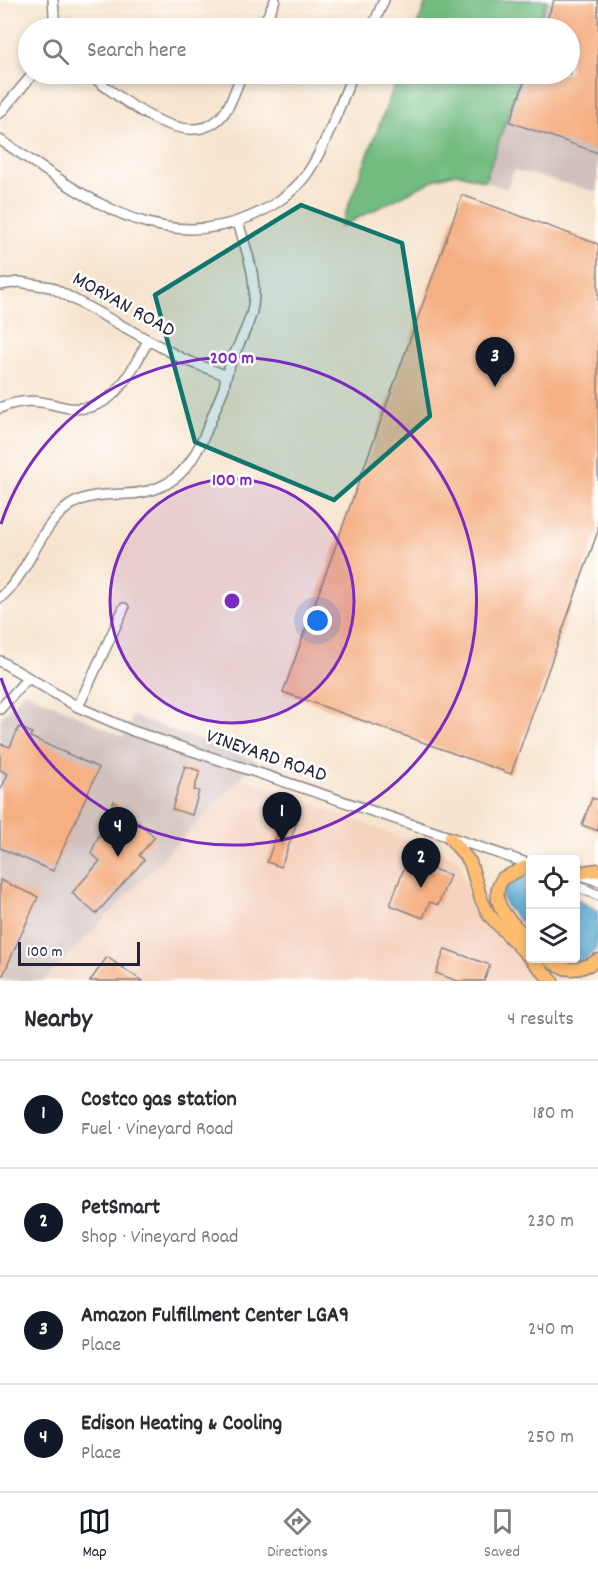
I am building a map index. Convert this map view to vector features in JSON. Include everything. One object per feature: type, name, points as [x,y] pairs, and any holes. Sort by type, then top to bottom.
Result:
[{"type":"main road","points":[[450,838],[470,862],[481,899],[489,915],[552,981]]},
{"type":"main road","points":[[526,867],[503,878],[496,897],[501,909],[526,936]]},
{"type":"main road","points":[[580,872],[598,870]]},
{"type":"main road","points":[[554,963],[571,970],[583,968],[598,960]]},
{"type":"street","points":[[53,0],[54,18]]},
{"type":"street","points":[[267,18],[275,0]]},
{"type":"street","points":[[376,18],[384,0]]},
{"type":"street","points":[[0,113],[25,84]]},
{"type":"street","points":[[104,84],[156,119],[178,129],[206,127],[216,122],[225,112],[238,84]]},
{"type":"street","points":[[0,140],[111,211],[135,221],[178,230],[238,222],[259,214],[282,198],[311,168],[349,84]]},
{"type":"street","points":[[0,598],[19,580],[53,521],[71,504],[99,495],[147,493],[163,488],[177,478],[196,449],[224,388],[225,375],[251,317],[255,296],[254,278],[238,222]]},
{"type":"street","name":"MORYAN ROAD","points":[[0,285],[19,282],[51,287],[183,359],[225,375]]},
{"type":"street","points":[[0,408],[29,400],[72,409],[105,401],[123,384],[148,341]]},
{"type":"street","points":[[78,707],[124,608]]},
{"type":"street","name":"VINEYARD ROAD","points":[[0,661],[78,707],[133,731],[526,863]]},
{"type":"street","points":[[0,709],[27,679]]},
{"type":"street","points":[[580,874],[598,881]]},
{"type":"street","points":[[580,888],[598,895]]},
{"type":"highlighted area","points":[[301,205],[402,243],[430,416],[334,500],[195,442],[155,295]]},
{"type":"shaded area","points":[[547,0],[598,0],[598,192],[514,170],[507,189],[485,181],[519,84],[580,84],[580,18],[541,18]]},
{"type":"shaded area","points":[[25,691],[123,737],[133,716],[257,761],[44,981],[0,981],[0,719]]},
{"type":"shaded area","points":[[241,777],[458,859],[474,909],[526,949],[526,963],[544,963],[568,981],[44,981]]},
{"type":"green space","points":[[427,0],[547,0],[541,18],[420,18]]},
{"type":"green space","points":[[395,84],[519,84],[485,181],[456,173],[438,178],[340,227]]},
{"type":"water","points":[[518,877],[526,878],[526,928],[507,907],[502,895],[507,884]]},
{"type":"water","points":[[580,901],[598,911],[596,949],[580,961]]},
{"type":"building","points":[[554,0],[598,0],[598,153],[510,122],[523,84],[580,84],[580,18],[548,18]]},
{"type":"building","points":[[462,195],[598,244],[598,531],[511,774],[283,692]]},
{"type":"building","points":[[19,727],[32,733],[30,737],[99,768],[53,871],[0,848],[0,791],[8,774],[0,770],[0,746],[1,744],[10,747]]},
{"type":"building","points":[[185,766],[200,771],[194,790],[199,791],[192,815],[172,809]]},
{"type":"building","points":[[592,798],[598,800],[598,831],[582,825]]},
{"type":"building","points":[[114,801],[155,837],[139,855],[144,860],[96,914],[72,893],[100,861],[91,853]]},
{"type":"building","points":[[283,817],[297,822],[281,867],[267,862]]},
{"type":"building","points":[[407,860],[450,875],[438,905],[430,902],[423,918],[390,905]]},
{"type":"building","points":[[0,880],[38,897],[3,975],[0,974]]},
{"type":"building","points":[[445,949],[490,965],[484,981],[457,981],[436,973]]},
{"type":"building","points":[[107,957],[142,981],[90,981]]},
{"type":"place","name":"Amazon Fulfillment Center LGA9","points":[[495,387]]},
{"type":"place","name":"Costco gas station","points":[[282,842]]},
{"type":"place","name":"Edison Heating & Cooling","points":[[118,857]]},
{"type":"place","name":"PetSmart","points":[[421,888]]}]
